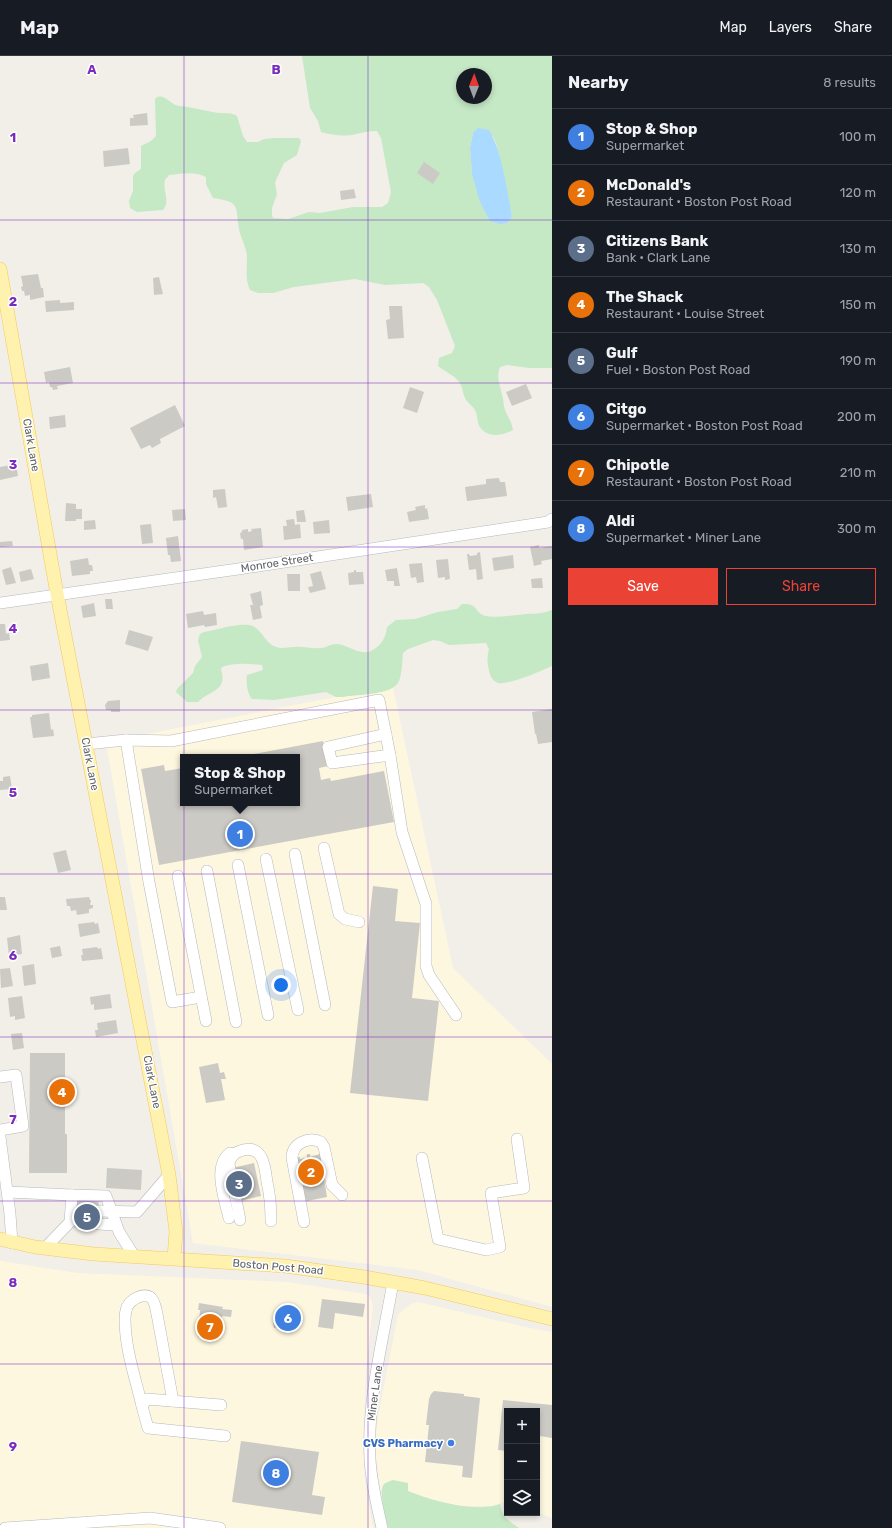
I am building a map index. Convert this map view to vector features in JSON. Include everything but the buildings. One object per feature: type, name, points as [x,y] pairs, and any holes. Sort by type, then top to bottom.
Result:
[{"type":"main road","name":"Clark Lane","points":[[0,269],[57,594],[169,1175],[176,1232],[174,1258]]},
{"type":"main road","name":"Boston Post Road","points":[[6,1241],[44,1248],[94,1254],[285,1266],[393,1282],[552,1319]]},
{"type":"street","name":"Monroe Street","points":[[0,603],[261,566],[548,522],[552,519]]},
{"type":"street","points":[[86,744],[126,740],[171,741],[379,700],[390,755],[402,832],[426,904],[426,966],[429,975],[456,1015]]},
{"type":"street","points":[[386,734],[328,747],[332,763],[390,755]]},
{"type":"street","points":[[126,740],[149,882],[172,1002],[201,997]]},
{"type":"street","points":[[324,848],[339,914],[345,919],[359,922]]},
{"type":"street","points":[[295,854],[325,1005]]},
{"type":"street","points":[[266,859],[298,1010]]},
{"type":"street","points":[[238,865],[268,1015]]},
{"type":"street","points":[[207,871],[236,1022]]},
{"type":"street","points":[[178,876],[206,1021]]},
{"type":"street","points":[[0,1077],[16,1075],[22,1126],[0,1130]]},
{"type":"street","points":[[0,1137],[8,1192],[6,1241]]},
{"type":"street","points":[[422,1158],[438,1239],[486,1250],[500,1247],[491,1193],[524,1188],[517,1139]]},
{"type":"street","points":[[304,1222],[292,1158],[293,1151],[297,1144],[312,1140],[322,1142],[332,1185],[342,1195]]},
{"type":"street","points":[[235,1219],[229,1164],[235,1153],[246,1149],[256,1151],[262,1158],[271,1202],[271,1222]]},
{"type":"street","points":[[98,1211],[137,1212],[169,1175]]},
{"type":"street","points":[[8,1192],[106,1196],[119,1232],[134,1256]]},
{"type":"street","points":[[44,1248],[73,1222],[74,1209],[72,1195]]},
{"type":"street","points":[[98,1224],[116,1225]]},
{"type":"street","name":"Miner Lane","points":[[382,1528],[370,1461],[370,1423],[393,1282]]},
{"type":"street","points":[[173,1401],[157,1314],[150,1297],[142,1296],[133,1300],[127,1307],[125,1318],[128,1351],[144,1402],[148,1428],[225,1436]]},
{"type":"street","points":[[144,1402],[173,1401],[220,1405]]},
{"type":"street","points":[[5,1528],[150,1518],[220,1528]]},
{"type":"shaded area","points":[[393,688],[453,968],[552,1064],[552,1307],[418,1270],[193,1243],[106,742],[336,697],[361,695]]},
{"type":"shaded area","points":[[0,1261],[77,1273],[287,1282],[366,1294],[370,1297],[373,1305],[366,1372],[363,1446],[365,1482],[373,1528],[0,1528]]},
{"type":"shaded area","points":[[418,1302],[552,1332],[552,1518],[540,1513],[540,1408],[504,1408],[504,1502],[494,1506],[460,1506],[423,1497],[408,1491],[408,1483],[382,1487],[381,1493],[375,1451],[377,1422],[398,1315],[411,1304]]},
{"type":"green space","points":[[302,56],[552,56],[552,368],[530,368],[507,365],[500,367],[498,374],[504,408],[513,430],[500,435],[483,431],[479,425],[477,414],[465,398],[459,382],[438,366],[439,358],[452,353],[455,346],[437,300],[429,287],[423,283],[385,285],[355,279],[294,287],[273,293],[258,293],[250,290],[248,286],[247,254],[238,225],[236,208],[229,202],[213,198],[206,184],[206,177],[192,173],[169,175],[164,184],[166,203],[163,210],[137,212],[130,208],[129,201],[133,191],[133,176],[141,169],[141,146],[151,141],[156,136],[155,99],[158,97],[164,97],[179,106],[237,116],[243,136],[247,142],[258,142],[264,139],[274,138],[299,138],[301,141],[297,155],[284,163],[275,183],[277,194],[272,208],[273,218],[288,219],[309,212],[320,213],[353,207],[382,207],[388,203],[391,192],[381,138],[377,131],[352,135],[332,135],[321,132],[318,121],[310,108]],"holes":[[[473,133],[493,136],[496,143],[512,217],[507,223],[472,174],[470,148]]]},
{"type":"green space","points":[[462,604],[471,605],[482,615],[490,617],[548,612],[552,610],[552,666],[517,680],[498,683],[490,674],[488,662],[489,649],[486,643],[449,645],[433,640],[408,649],[403,653],[399,681],[390,689],[374,694],[336,697],[326,692],[274,700],[252,699],[247,688],[247,675],[263,670],[262,665],[242,664],[232,664],[222,667],[222,682],[220,686],[198,702],[187,702],[176,692],[177,689],[193,673],[195,666],[202,657],[198,640],[200,634],[204,632],[233,626],[249,625],[257,629],[268,642],[278,648],[321,648],[336,644],[358,651],[367,652],[375,649],[380,644],[384,638],[387,627],[396,620],[415,619],[438,612],[457,609]]},
{"type":"green space","points":[[393,1480],[408,1483],[408,1491],[429,1499],[454,1505],[478,1507],[500,1504],[504,1516],[519,1528],[388,1528],[382,1492],[382,1487],[387,1482]]},
{"type":"water","points":[[478,128],[489,130],[497,148],[504,172],[512,217],[507,223],[500,224],[490,221],[480,202],[472,174],[470,148],[473,133]]},
{"type":"tunnel","points":[[76,1209],[98,1211]]},
{"type":"tunnel","points":[[75,1222],[98,1224]]},
{"type":"place","name":"Stop & Shop","points":[[240,834]]},
{"type":"place","name":"The Shack","points":[[62,1092]]},
{"type":"place","name":"McDonald's","points":[[311,1172]]},
{"type":"place","name":"Citizens Bank","points":[[239,1184]]},
{"type":"place","name":"Gulf","points":[[87,1217]]},
{"type":"place","name":"Citgo","points":[[288,1318]]},
{"type":"place","name":"Chipotle","points":[[210,1327]]},
{"type":"place","name":"CVS Pharmacy","points":[[451,1443]]},
{"type":"place","name":"Aldi","points":[[276,1473]]}]
